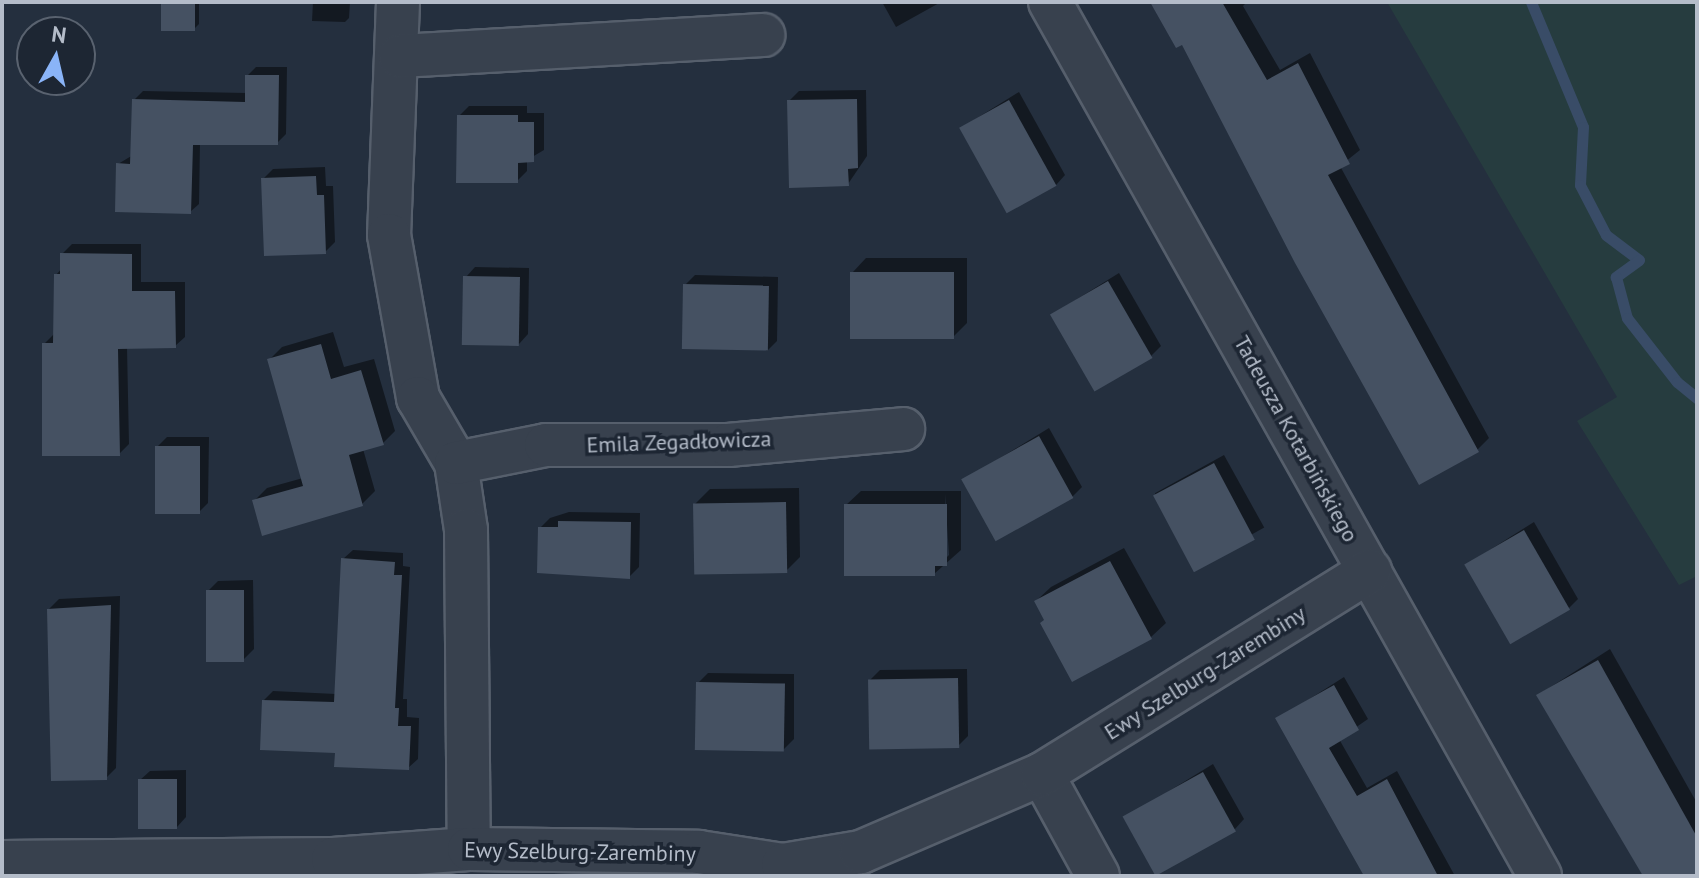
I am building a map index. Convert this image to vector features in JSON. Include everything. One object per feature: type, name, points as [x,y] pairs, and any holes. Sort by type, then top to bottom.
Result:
[{"type":"street","points":[[398,2],[400,56],[389,235],[418,398],[456,463],[466,530],[469,849]]},
{"type":"street","name":"Tadeusza Kotarbińskiego","points":[[1050,2],[1540,876]]},
{"type":"street","points":[[400,56],[763,35]]},
{"type":"street","name":"Emila Zegadłowicza","points":[[456,463],[546,445],[728,445],[903,429]]},
{"type":"street","name":"Ewy Szelburg-Zarembiny","points":[[2,862],[333,868],[469,849],[699,852],[783,865],[861,852],[1042,774],[1370,571]]},
{"type":"street","points":[[1042,774],[1098,876]]},
{"type":"green space","points":[[1387,2],[1697,2],[1697,576],[1679,585],[1577,421],[1617,397]]},
{"type":"building","points":[[161,2],[195,2],[195,31],[161,31]]},
{"type":"building","points":[[1150,2],[1222,2],[1267,80],[1298,63],[1350,164],[1328,175],[1479,452],[1419,485],[1295,263],[1182,45],[1176,48]]},
{"type":"building","points":[[245,75],[279,75],[278,145],[193,145],[191,214],[115,212],[116,163],[130,164],[132,99],[245,102]]},
{"type":"building","points":[[857,99],[858,168],[848,169],[849,186],[789,188],[787,100]]},
{"type":"building","points":[[1009,100],[1057,186],[1007,213],[959,128]]},
{"type":"building","points":[[457,115],[518,115],[518,122],[534,122],[534,162],[518,163],[518,183],[456,183]]},
{"type":"building","points":[[316,176],[317,195],[324,195],[326,254],[264,256],[261,178]]},
{"type":"building","points":[[60,253],[132,254],[132,291],[175,291],[176,348],[118,349],[120,456],[42,456],[42,343],[53,343],[54,274],[60,274]]},
{"type":"building","points":[[850,272],[954,272],[954,339],[850,339]]},
{"type":"building","points":[[463,276],[520,277],[519,346],[462,345]]},
{"type":"building","points":[[1108,281],[1152,358],[1094,392],[1050,314]]},
{"type":"building","points":[[683,284],[769,286],[768,350],[682,349]]},
{"type":"building","points":[[321,344],[331,379],[361,370],[384,445],[349,455],[363,506],[262,536],[252,500],[303,486],[267,359]]},
{"type":"building","points":[[1039,436],[1073,498],[996,541],[961,479]]},
{"type":"building","points":[[155,446],[200,446],[200,514],[155,514]]},
{"type":"building","points":[[1214,463],[1255,540],[1194,572],[1153,495]]},
{"type":"building","points":[[786,502],[787,573],[694,575],[693,504]]},
{"type":"building","points":[[844,504],[947,504],[947,566],[935,566],[935,576],[844,576]]},
{"type":"building","points":[[558,521],[631,522],[630,579],[537,573],[538,527],[558,527]]},
{"type":"building","points":[[1524,530],[1570,610],[1510,644],[1464,564]]},
{"type":"building","points":[[341,558],[395,562],[394,575],[402,575],[395,708],[399,708],[398,726],[411,726],[409,770],[334,767],[335,753],[260,750],[262,700],[334,702]]},
{"type":"building","points":[[1110,561],[1152,639],[1072,682],[1040,623],[1044,620],[1034,601]]},
{"type":"building","points":[[206,590],[244,590],[244,662],[206,662]]},
{"type":"building","points":[[111,605],[107,780],[51,781],[47,609]]},
{"type":"building","points":[[1598,660],[1697,837],[1697,876],[1643,876],[1536,695]]},
{"type":"building","points":[[958,678],[959,748],[869,750],[868,680]]},
{"type":"building","points":[[696,682],[785,684],[784,752],[695,750]]},
{"type":"building","points":[[1334,685],[1359,730],[1329,748],[1357,796],[1387,779],[1438,876],[1364,876],[1275,718]]},
{"type":"building","points":[[1203,772],[1236,831],[1155,876],[1123,817]]},
{"type":"building","points":[[138,779],[177,779],[177,829],[138,829]]},
{"type":"waterway","points":[[1531,2],[1583,127],[1580,185],[1606,235],[1639,260],[1616,277],[1627,318],[1677,382],[1697,398]]}]
